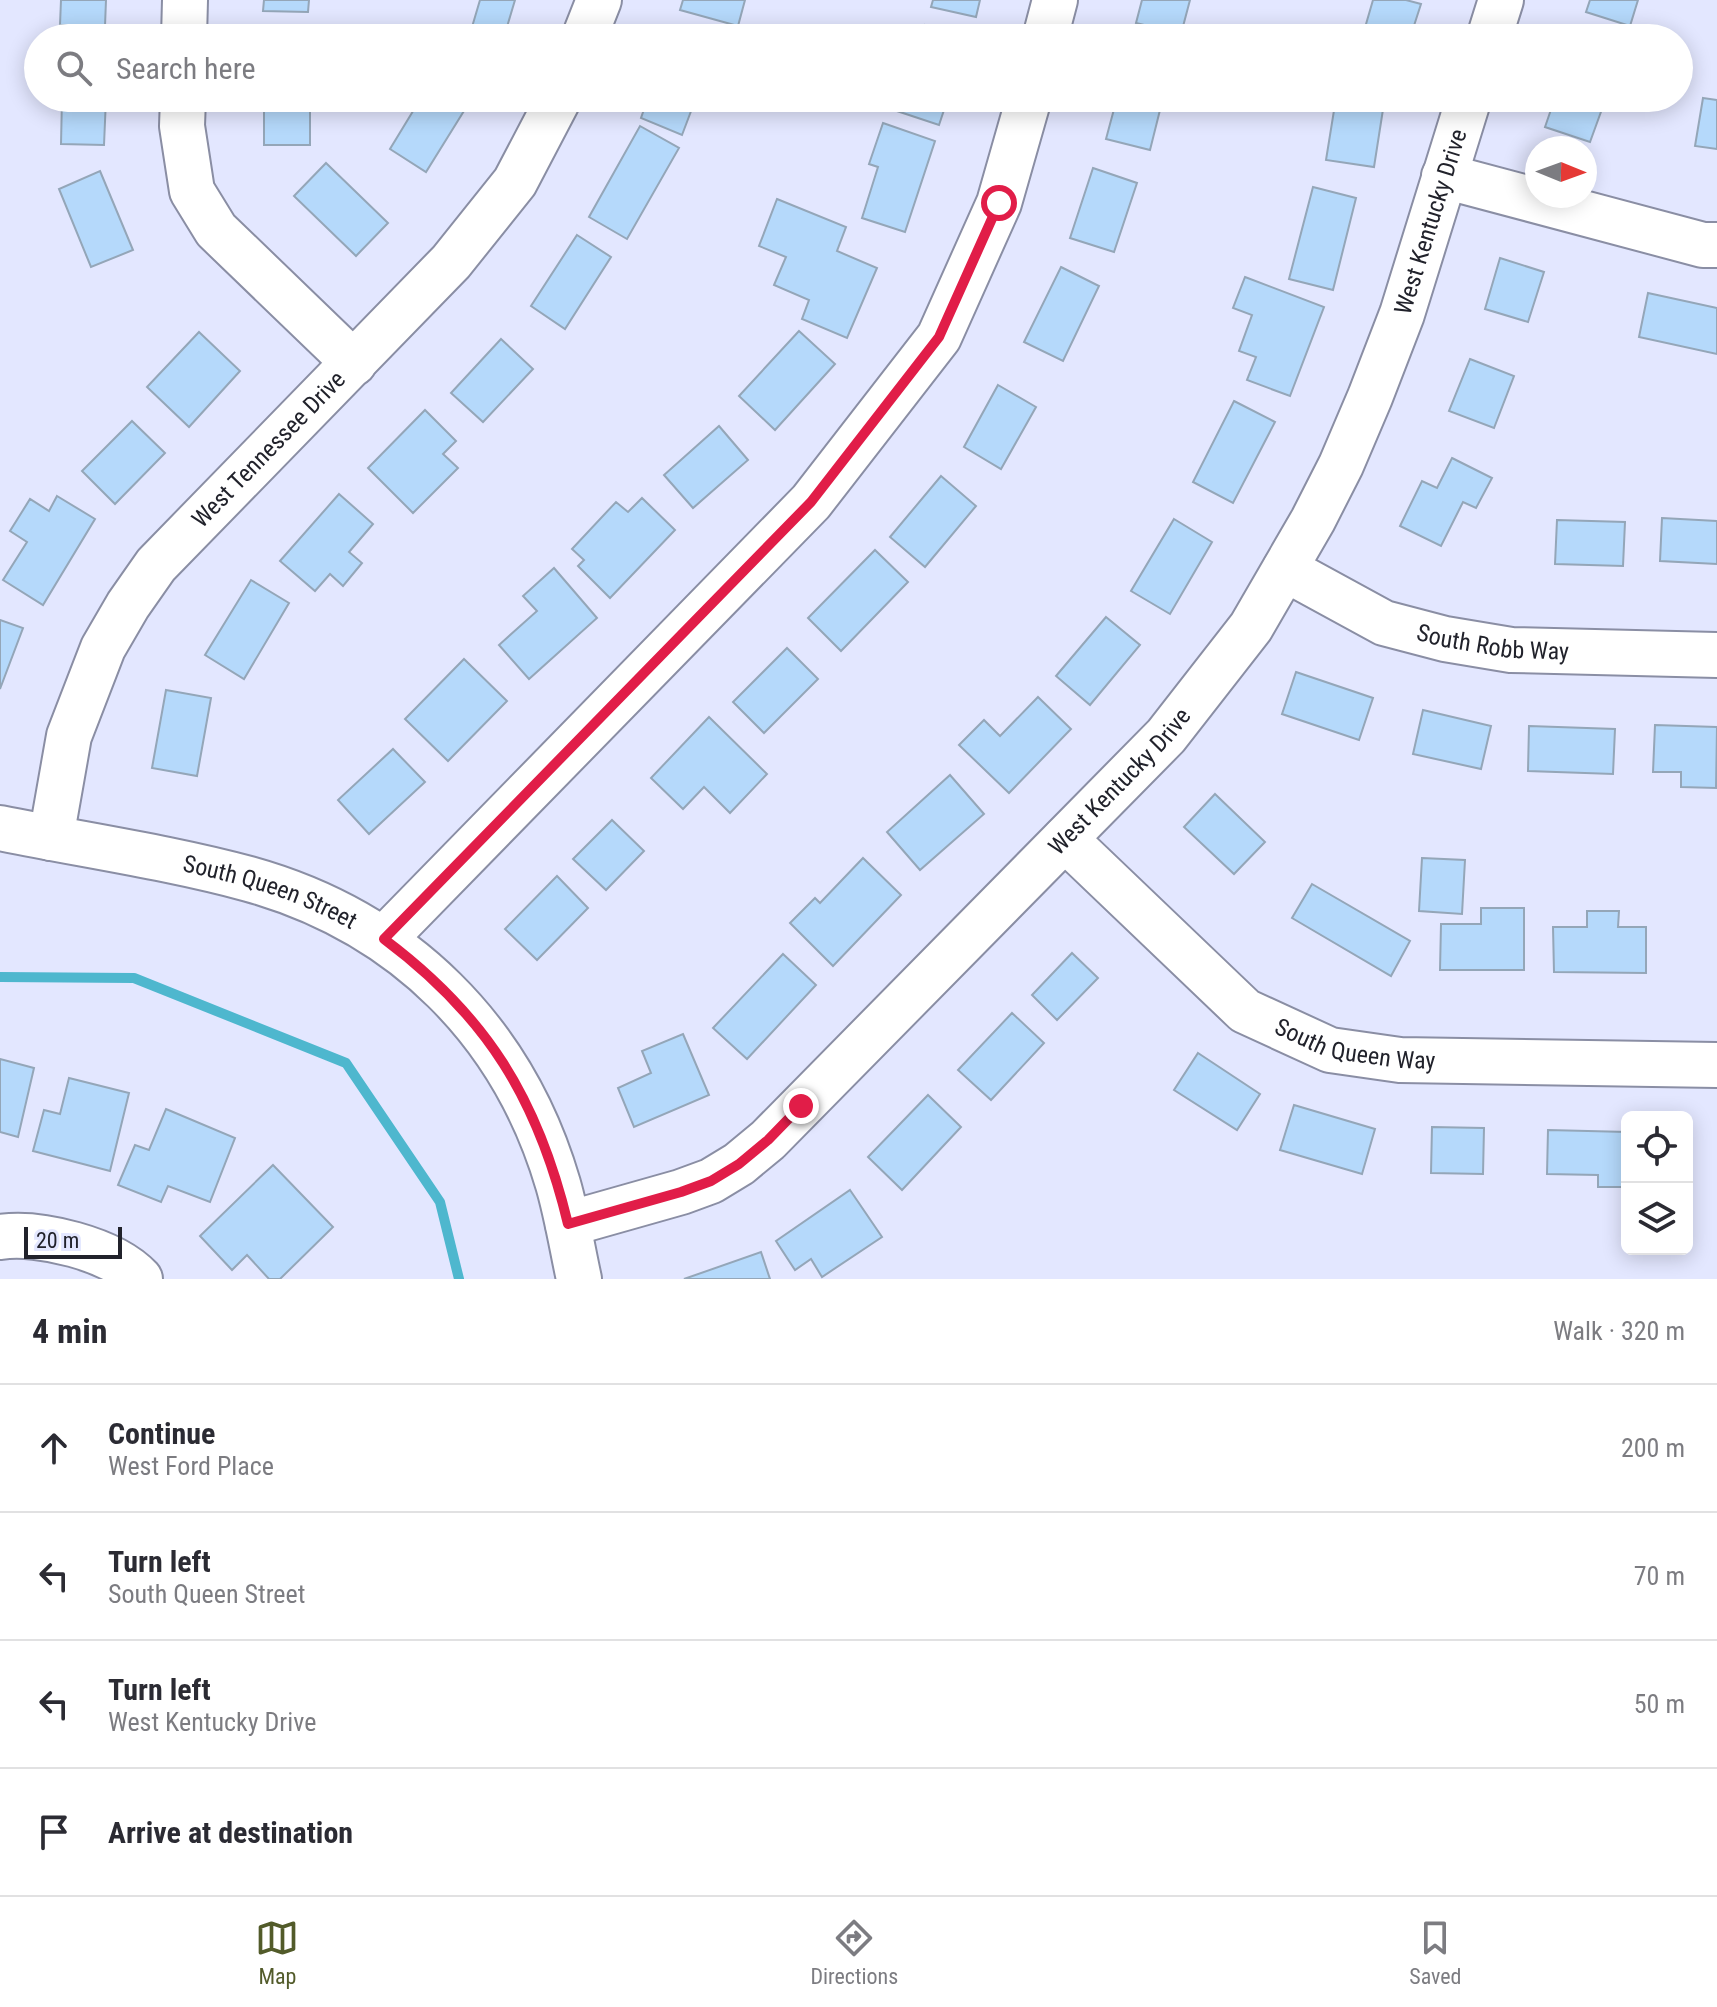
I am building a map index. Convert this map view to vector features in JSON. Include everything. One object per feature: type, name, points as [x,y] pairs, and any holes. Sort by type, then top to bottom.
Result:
[{"type":"street","points":[[184,24],[185,0]]},
{"type":"street","points":[[590,24],[599,0]]},
{"type":"street","points":[[1049,24],[1055,0]]},
{"type":"street","points":[[1493,24],[1501,0]]},
{"type":"street","points":[[182,112],[192,191],[216,230],[354,363]]},
{"type":"street","name":"West Tennessee Drive","points":[[51,838],[69,736],[103,648],[128,605],[156,565],[451,262],[515,182],[552,112]]},
{"type":"street","points":[[384,939],[811,502],[939,337],[999,203],[1025,112]]},
{"type":"street","name":"West Kentucky Drive","points":[[568,1224],[681,1192],[711,1181],[739,1164],[768,1140],[1166,736],[1251,627],[1341,465],[1402,314],[1465,112]]},
{"type":"street","points":[[1444,176],[1703,245],[1717,245]]},
{"type":"street","name":"South Robb Way","points":[[1285,569],[1384,623],[1445,639],[1511,650],[1717,655]]},
{"type":"street","name":"South Queen Street","points":[[0,828],[250,879],[309,900],[384,939],[413,961],[461,1006],[511,1075],[545,1149],[568,1224]]},
{"type":"street","name":"South Queen Way","points":[[1065,839],[1245,1011],[1330,1050],[1400,1060],[1717,1065]]},
{"type":"street","points":[[568,1224],[579,1279]]},
{"type":"street","points":[[0,1237],[12,1235],[61,1240],[99,1253],[140,1279]]},
{"type":"building","points":[[61,0],[106,0],[105,24],[60,24]]},
{"type":"building","points":[[264,0],[309,0],[308,12],[263,11]]},
{"type":"building","points":[[480,0],[515,0],[508,24],[473,24]]},
{"type":"building","points":[[683,0],[745,0],[739,24],[680,10]]},
{"type":"building","points":[[933,0],[980,0],[976,17],[931,7]]},
{"type":"building","points":[[1142,0],[1190,0],[1184,24],[1136,23]]},
{"type":"building","points":[[1373,0],[1406,0],[1421,4],[1415,24],[1366,24]]},
{"type":"building","points":[[1590,0],[1638,0],[1631,24],[1586,12]]},
{"type":"building","points":[[1703,98],[1717,100],[1717,149],[1695,146]]},
{"type":"building","points":[[62,112],[105,112],[104,145],[61,144]]},
{"type":"building","points":[[264,112],[310,112],[310,145],[264,145]]},
{"type":"building","points":[[412,112],[463,112],[426,172],[390,149]]},
{"type":"building","points":[[643,112],[691,112],[682,135],[641,118]]},
{"type":"building","points":[[900,112],[943,112],[939,125]]},
{"type":"building","points":[[1113,112],[1160,112],[1150,150],[1106,139]]},
{"type":"building","points":[[1334,112],[1383,112],[1374,167],[1326,160]]},
{"type":"building","points":[[1550,112],[1601,112],[1592,136],[1572,136],[1545,127]]},
{"type":"building","points":[[883,123],[935,141],[905,232],[862,218],[878,167],[869,164]]},
{"type":"building","points":[[640,126],[679,148],[627,239],[589,217]]},
{"type":"building","points":[[326,163],[388,223],[356,256],[294,196]]},
{"type":"building","points":[[1093,168],[1137,183],[1114,252],[1070,238]]},
{"type":"building","points":[[100,171],[133,250],[91,267],[59,189]]},
{"type":"building","points":[[1313,187],[1356,198],[1333,290],[1289,279]]},
{"type":"building","points":[[777,199],[846,227],[837,251],[877,268],[847,338],[802,319],[809,300],[774,285],[786,257],[759,246]]},
{"type":"building","points":[[577,235],[611,257],[565,329],[531,306]]},
{"type":"building","points":[[1500,258],[1544,272],[1528,322],[1485,309]]},
{"type":"building","points":[[1061,267],[1099,286],[1063,361],[1024,342]]},
{"type":"building","points":[[1245,277],[1324,307],[1290,396],[1247,380],[1256,357],[1239,351],[1252,315],[1233,308]]},
{"type":"building","points":[[1648,293],[1717,308],[1717,354],[1639,337]]},
{"type":"building","points":[[799,331],[835,364],[775,430],[739,396]]},
{"type":"building","points":[[199,332],[240,371],[189,427],[147,387]]},
{"type":"building","points":[[501,339],[533,369],[483,422],[451,393]]},
{"type":"building","points":[[1470,359],[1514,376],[1494,428],[1449,411]]},
{"type":"building","points":[[998,385],[1036,407],[1001,469],[964,447]]},
{"type":"building","points":[[1234,401],[1275,422],[1233,503],[1193,482]]},
{"type":"building","points":[[425,410],[456,441],[443,454],[458,468],[413,513],[368,468]]},
{"type":"building","points":[[132,421],[165,453],[115,504],[82,471]]},
{"type":"building","points":[[719,426],[748,460],[693,508],[664,475]]},
{"type":"building","points":[[1452,458],[1492,478],[1476,508],[1463,502],[1441,546],[1400,526],[1422,481],[1437,488]]},
{"type":"building","points":[[941,476],[976,506],[925,567],[890,537]]},
{"type":"building","points":[[339,494],[373,524],[349,552],[362,563],[343,586],[330,574],[315,591],[280,561]]},
{"type":"building","points":[[57,496],[95,519],[43,605],[3,580],[27,542],[10,531],[30,499],[49,511]]},
{"type":"building","points":[[642,498],[675,530],[610,598],[578,566],[584,560],[572,549],[616,502],[628,512]]},
{"type":"building","points":[[1662,518],[1717,521],[1717,564],[1660,561]]},
{"type":"building","points":[[1174,519],[1212,542],[1170,614],[1131,591]]},
{"type":"building","points":[[1557,520],[1625,522],[1623,566],[1555,564]]},
{"type":"building","points":[[875,550],[908,582],[841,651],[808,618]]},
{"type":"building","points":[[554,568],[597,618],[529,679],[499,645],[537,611],[523,596]]},
{"type":"building","points":[[251,580],[289,603],[244,679],[205,655]]},
{"type":"building","points":[[1106,617],[1140,645],[1090,705],[1056,676]]},
{"type":"building","points":[[0,620],[23,628],[0,689]]},
{"type":"building","points":[[787,648],[818,679],[764,733],[733,702]]},
{"type":"building","points":[[464,659],[507,701],[448,761],[405,719]]},
{"type":"building","points":[[1296,672],[1373,698],[1359,740],[1282,714]]},
{"type":"building","points":[[166,690],[211,698],[197,776],[152,768]]},
{"type":"building","points":[[1038,697],[1071,729],[1009,793],[959,745],[984,720],[1000,736]]},
{"type":"building","points":[[1423,710],[1491,726],[1481,769],[1413,754]]},
{"type":"building","points":[[709,717],[767,774],[730,813],[704,787],[683,809],[651,778]]},
{"type":"building","points":[[1655,725],[1717,727],[1716,788],[1681,787],[1681,772],[1653,772]]},
{"type":"building","points":[[1529,726],[1615,729],[1613,774],[1528,771]]},
{"type":"building","points":[[393,749],[425,782],[369,834],[338,800]]},
{"type":"building","points":[[950,775],[984,814],[920,870],[887,832]]},
{"type":"building","points":[[1215,794],[1265,842],[1234,874],[1184,827]]},
{"type":"building","points":[[612,820],[644,851],[606,890],[573,859]]},
{"type":"building","points":[[863,858],[901,895],[833,966],[790,923],[815,898],[820,903]]},
{"type":"building","points":[[1422,858],[1465,860],[1462,914],[1419,911]]},
{"type":"building","points":[[557,876],[588,908],[537,960],[505,929]]},
{"type":"building","points":[[1312,884],[1410,941],[1391,976],[1292,918]]},
{"type":"building","points":[[1481,908],[1524,908],[1524,970],[1440,970],[1441,924],[1481,924]]},
{"type":"building","points":[[1587,911],[1619,911],[1618,927],[1646,927],[1646,973],[1554,972],[1553,927],[1587,927]]},
{"type":"building","points":[[1072,953],[1098,978],[1057,1020],[1032,995]]},
{"type":"building","points":[[783,954],[816,985],[747,1059],[713,1028]]},
{"type":"building","points":[[1012,1013],[1044,1043],[991,1100],[958,1070]]},
{"type":"building","points":[[683,1034],[709,1095],[634,1127],[618,1088],[651,1073],[642,1051]]},
{"type":"building","points":[[1198,1053],[1260,1094],[1237,1130],[1174,1090]]},
{"type":"building","points":[[0,1059],[34,1068],[18,1137],[0,1132]]},
{"type":"building","points":[[69,1078],[129,1093],[110,1171],[33,1151],[44,1110],[60,1114]]},
{"type":"building","points":[[928,1095],[961,1127],[902,1190],[868,1157]]},
{"type":"building","points":[[1294,1105],[1375,1129],[1362,1174],[1280,1150]]},
{"type":"building","points":[[166,1109],[235,1138],[210,1202],[168,1186],[161,1202],[118,1185],[135,1145],[149,1150]]},
{"type":"building","points":[[1432,1127],[1484,1128],[1483,1174],[1431,1173]]},
{"type":"building","points":[[1548,1130],[1621,1132],[1621,1187],[1598,1187],[1598,1175],[1547,1174]]},
{"type":"building","points":[[273,1165],[333,1227],[280,1279],[269,1279],[247,1255],[232,1270],[200,1236]]},
{"type":"building","points":[[850,1190],[882,1237],[822,1277],[811,1259],[795,1270],[776,1241]]},
{"type":"building","points":[[761,1252],[770,1279],[684,1279]]},
{"type":"waterway","points":[[0,977],[134,978],[346,1063],[440,1202],[459,1279]]},
{"type":"route","points":[[801,1106],[768,1140],[739,1164],[711,1181],[568,1224],[545,1149],[511,1075],[461,1006],[413,961],[384,939],[811,502],[939,337],[999,203]]}]
